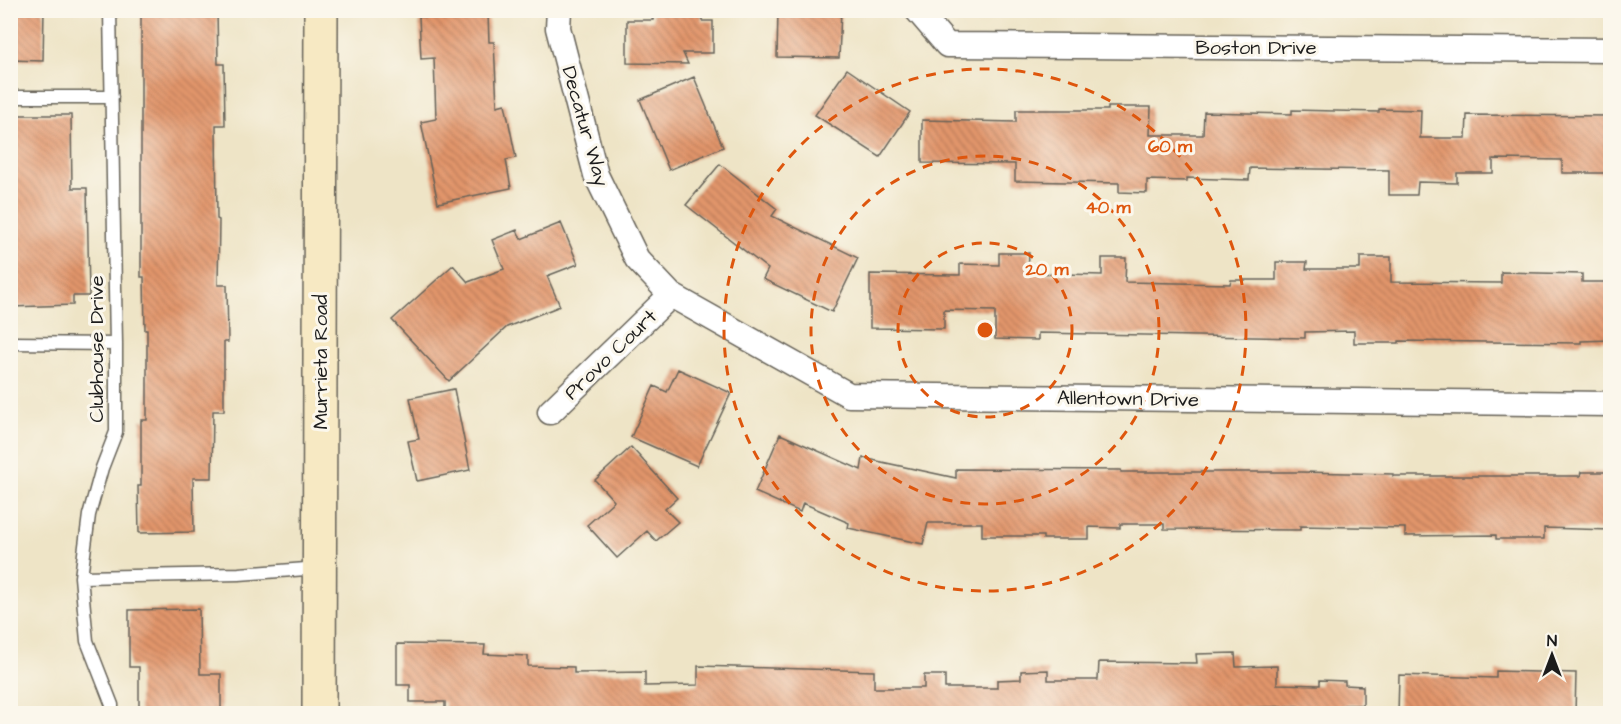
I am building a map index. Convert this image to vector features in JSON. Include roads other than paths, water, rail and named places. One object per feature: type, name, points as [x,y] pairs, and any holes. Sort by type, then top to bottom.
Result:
[{"type":"main road","name":"Murrieta Road","points":[[319,714],[321,10]]},
{"type":"street","name":"Decatur Way","points":[[559,10],[558,28],[596,175],[637,259],[671,295]]},
{"type":"street","name":"Boston Drive","points":[[917,10],[947,45],[1611,50]]},
{"type":"street","name":"Allentown Drive","points":[[671,295],[849,395],[1611,404]]},
{"type":"street","name":"Provo Court","points":[[550,412],[671,295]]},
{"type":"lane","name":"Clubhouse Drive","points":[[110,10],[116,432],[102,468],[89,515],[81,577],[87,641],[112,705],[112,714]]},
{"type":"lane","points":[[10,97],[112,97]]},
{"type":"lane","points":[[10,343],[116,344]]},
{"type":"lane","points":[[81,577],[239,574],[319,567]]}]
